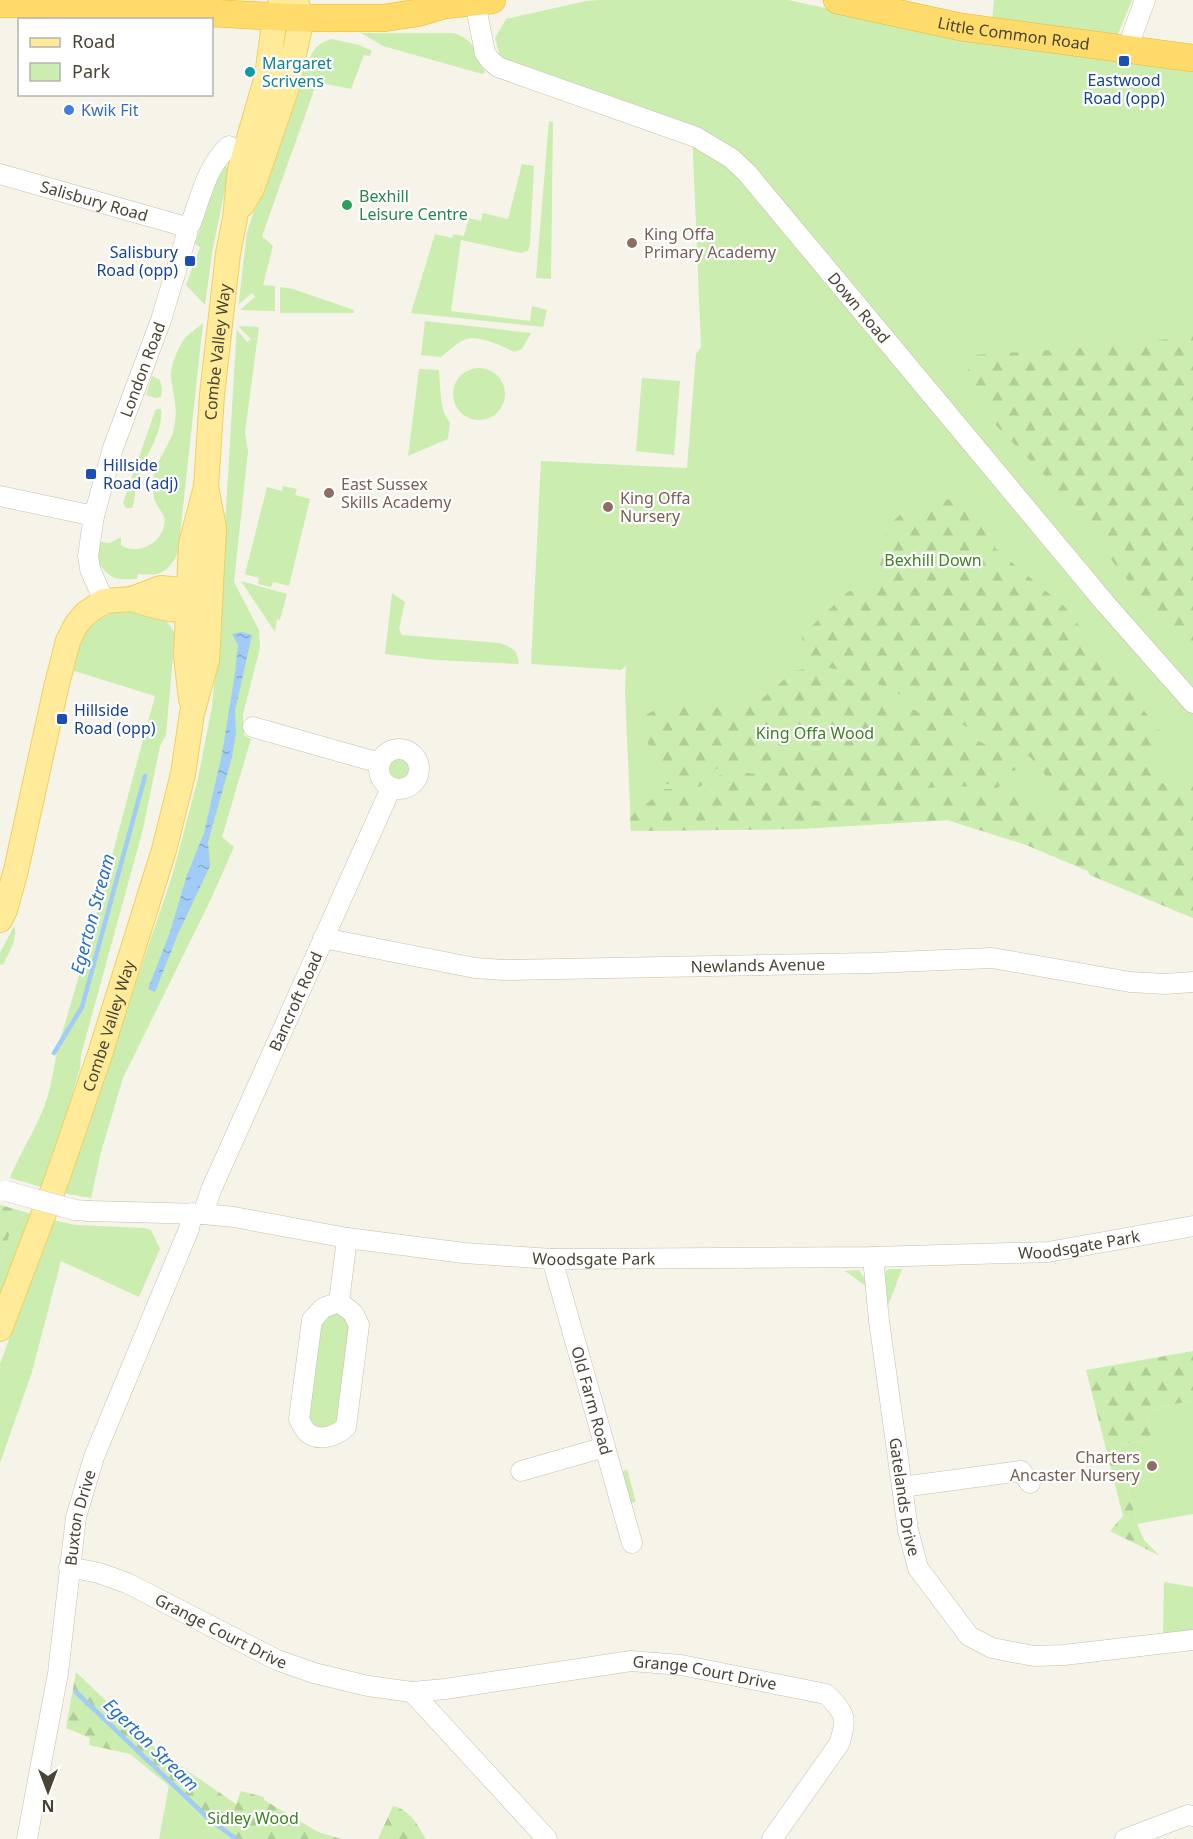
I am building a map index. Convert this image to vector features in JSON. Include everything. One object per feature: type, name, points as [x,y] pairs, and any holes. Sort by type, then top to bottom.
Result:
[{"type":"highway","name":"Little Common Road","points":[[837,0],[961,27],[1193,58]]},
{"type":"highway","points":[[0,4],[288,9],[384,18],[417,13],[437,2],[483,1]]},
{"type":"main road","name":"Combe Valley Way","points":[[192,714],[186,656],[191,544],[206,487],[212,394],[228,254],[235,218],[252,189],[271,138],[286,87],[288,9]]},
{"type":"main road","name":"Combe Valley Way","points":[[0,1329],[57,1179],[100,1054],[164,850],[183,774],[192,714],[207,660],[214,528],[206,487]]},
{"type":"main road","points":[[0,920],[16,870],[68,641],[76,625],[85,614],[104,601],[132,599],[157,607],[189,601],[211,604]]},
{"type":"street","points":[[1127,49],[1145,0]]},
{"type":"street","name":"Down Road","points":[[483,1],[485,53],[498,68],[696,138],[730,158],[747,173],[1097,594],[1193,703]]},
{"type":"street","name":"London Road","points":[[104,601],[90,569],[88,556],[94,516],[113,448],[161,320],[187,234],[186,229],[191,224],[211,168],[229,146]]},
{"type":"street","name":"Salisbury Road","points":[[0,174],[183,226],[186,229]]},
{"type":"street","points":[[0,496],[94,516]]},
{"type":"street","points":[[253,727],[380,763]]},
{"type":"street","points":[[400,749],[414,756],[419,763],[416,781],[400,790],[391,788],[381,778],[380,763],[388,753],[400,749]]},
{"type":"street","name":"Bancroft Road","points":[[197,1213],[211,1190],[391,788]]},
{"type":"street","name":"Newlands Avenue","points":[[323,938],[475,968],[504,970],[872,963],[992,958],[1130,982],[1165,984],[1193,982]]},
{"type":"street","name":"Woodsgate Park","points":[[3,1190],[75,1210],[197,1213],[234,1217],[347,1238],[464,1253],[552,1259],[873,1257],[1048,1252],[1193,1226]]},
{"type":"street","name":"Buxton Drive","points":[[27,1839],[57,1673],[76,1517],[94,1457],[197,1213]]},
{"type":"street","points":[[339,1302],[347,1238]]},
{"type":"street","name":"Gatelands Drive","points":[[873,1257],[879,1321],[908,1530],[918,1568],[969,1636],[992,1648],[1034,1656],[1064,1655],[1193,1640]]},
{"type":"street","name":"Old Farm Road","points":[[552,1259],[632,1543]]},
{"type":"street","points":[[339,1302],[353,1313],[359,1325],[346,1427],[336,1436],[322,1437],[308,1433],[299,1419],[312,1320],[323,1308],[339,1302]]},
{"type":"street","points":[[521,1471],[605,1447]]},
{"type":"street","points":[[902,1487],[1026,1469]]},
{"type":"street","name":"Grange Court Drive","points":[[69,1567],[99,1573],[127,1583],[277,1660],[314,1673],[368,1686],[412,1692],[445,1689],[631,1661],[681,1665],[826,1694],[838,1705],[844,1717],[845,1728],[839,1744],[772,1839]]},
{"type":"street","points":[[412,1692],[547,1839]]},
{"type":"street","points":[[1125,1839],[1191,1815]]},
{"type":"green space","name":"Bexhill Down","points":[[788,0],[960,37],[990,40],[994,0],[1132,0],[1109,56],[1193,67],[1193,918],[1090,875],[1088,871],[1024,844],[948,820],[798,829],[631,831],[626,666],[621,670],[531,664],[541,461],[687,468],[696,354],[701,347],[692,129],[501,60],[495,38],[506,19],[586,1]]},
{"type":"green space","points":[[361,33],[454,33],[466,39],[475,48],[485,72],[482,74],[383,46]]},
{"type":"green space","points":[[331,39],[359,45],[372,51],[370,56],[364,55],[351,89],[317,82],[262,236],[273,246],[263,285],[275,286],[275,311],[240,310],[255,297],[252,293],[239,304],[238,309],[247,232],[292,99],[299,71],[305,72],[316,47]]},
{"type":"green space","points":[[549,121],[553,122],[551,279],[536,278]]},
{"type":"green space","points":[[224,164],[229,170],[212,253],[205,305],[186,285],[200,247],[195,244],[216,179]]},
{"type":"green space","points":[[522,164],[534,166],[528,251],[521,253],[461,240],[451,311],[530,321],[532,306],[547,310],[543,327],[411,313],[435,234],[452,238],[454,234],[464,236],[469,218],[481,221],[483,213],[508,219]]},
{"type":"green space","points":[[280,287],[293,289],[354,310],[354,313],[280,313]]},
{"type":"green space","points":[[425,321],[531,333],[522,349],[514,352],[476,338],[458,343],[441,357],[421,355]]},
{"type":"green space","points":[[203,323],[178,553],[166,569],[157,574],[138,574],[137,579],[114,578],[97,562],[98,542],[110,543],[121,537],[121,545],[141,549],[153,543],[162,532],[164,516],[154,499],[153,483],[155,469],[171,438],[174,427],[176,411],[171,377],[172,368],[180,345]]},
{"type":"green space","points":[[237,325],[237,330],[247,342],[251,339],[238,326],[259,327],[245,432],[248,451],[234,582],[259,630],[260,648],[243,714],[244,735],[251,739],[222,837],[234,847],[123,1078],[101,1152],[91,1198],[62,1193],[173,873],[198,778],[212,707]]},
{"type":"green space","points":[[1193,336],[1193,663],[1045,476],[988,417],[966,375],[974,355],[1101,347]]},
{"type":"green space","points":[[474,368],[484,368],[498,375],[505,394],[498,413],[484,420],[474,420],[464,416],[457,409],[453,399],[453,389],[457,379],[464,372]]},
{"type":"green space","points":[[419,369],[439,370],[441,400],[444,413],[450,423],[448,439],[408,456]]},
{"type":"green space","points":[[152,376],[160,380],[161,397],[146,395]]},
{"type":"green space","points":[[642,378],[680,381],[674,455],[636,451]]},
{"type":"green space","points":[[157,409],[161,409],[159,429],[142,466],[132,508],[126,508],[123,503]]},
{"type":"green space","points":[[283,486],[297,489],[295,495],[310,499],[289,586],[273,582],[271,587],[258,584],[259,578],[245,574],[267,487],[282,491]]},
{"type":"green space","points":[[954,498],[976,511],[993,529],[995,548],[1065,607],[1168,742],[1151,758],[1151,771],[1161,783],[1172,784],[1193,775],[1193,918],[1090,875],[1088,871],[1024,844],[947,820],[798,829],[631,831],[630,817],[665,789],[702,792],[710,787],[720,775],[737,772],[756,774],[781,794],[822,802],[877,796],[1004,791],[1025,798],[1034,810],[1052,806],[1050,784],[1030,757],[853,672],[808,662],[803,649],[802,635],[849,591],[862,592],[874,581],[887,545],[886,527],[900,515],[923,517],[935,503]]},
{"type":"green space","points":[[241,581],[287,594],[280,620],[277,619],[275,632]]},
{"type":"green space","points":[[392,593],[405,602],[399,629],[402,635],[500,643],[514,650],[519,664],[434,660],[385,654]]},
{"type":"green space","points":[[113,612],[141,612],[157,615],[170,625],[175,634],[166,735],[160,746],[143,829],[81,1055],[80,1068],[45,1188],[10,1178],[48,1095],[59,1042],[155,696],[71,670],[77,650],[89,628]]},
{"type":"green space","name":"King Offa Wood","points":[[805,669],[851,680],[1017,761],[1018,769],[1006,773],[1002,784],[997,788],[955,786],[825,795],[782,787],[759,768],[737,764],[716,769],[705,784],[699,787],[664,784],[655,754],[641,733],[641,718],[677,701],[705,711],[725,701],[743,705],[764,697],[794,671]]},
{"type":"green space","points":[[399,757],[408,760],[411,769],[408,778],[399,781],[390,778],[387,769],[390,760]]},
{"type":"green space","points":[[14,926],[14,941],[3,965],[0,964],[0,953]]},
{"type":"green space","points":[[0,1205],[25,1212],[11,1228],[0,1268]]},
{"type":"green space","points":[[25,1212],[33,1215],[0,1300],[0,1268],[11,1228]]},
{"type":"green space","points":[[53,1220],[76,1225],[144,1228],[151,1230],[160,1249],[139,1297],[61,1261],[32,1372],[0,1463],[0,1364]]},
{"type":"green space","points":[[889,1269],[902,1269],[886,1311],[882,1274]]},
{"type":"green space","points":[[859,1270],[865,1279],[867,1287],[845,1271]]},
{"type":"green space","points":[[338,1310],[353,1325],[340,1424],[323,1432],[308,1424],[318,1320]]},
{"type":"green space","points":[[1193,1351],[1193,1400],[1146,1411],[1152,1438],[1117,1446],[1137,1524],[1144,1540],[1160,1556],[1110,1531],[1123,1516],[1086,1370]]},
{"type":"green space","points":[[1193,1400],[1193,1514],[1137,1524],[1117,1446],[1152,1438],[1146,1411]]},
{"type":"green space","points":[[627,1469],[636,1502],[629,1503],[621,1473]]},
{"type":"green space","points":[[1164,1582],[1193,1587],[1193,1631],[1163,1635]]},
{"type":"green space","name":"Sidley Wood","points":[[76,1672],[156,1749],[236,1804],[241,1791],[264,1797],[264,1800],[318,1832],[341,1839],[224,1839],[169,1786],[130,1754],[89,1745],[90,1738],[66,1728]]},
{"type":"green space","points":[[169,1786],[224,1839],[159,1839]]},
{"type":"green space","points":[[393,1806],[404,1811],[417,1823],[426,1839],[378,1839]]},
{"type":"water","points":[[242,632],[252,635],[235,711],[236,734],[232,757],[208,842],[210,866],[178,934],[155,992],[148,989],[170,932],[187,875],[204,833],[222,754],[235,673],[238,645],[232,634]]},
{"type":"waterway","name":"Egerton Stream","points":[[54,1053],[82,1007],[145,776]]},
{"type":"waterway","name":"Egerton Stream","points":[[76,1692],[208,1818],[236,1839]]},
{"type":"place","name":"Eastwood Road (opp)","points":[[1124,61]]},
{"type":"place","name":"Margaret Scrivens","points":[[250,72]]},
{"type":"place","name":"Kwik Fit","points":[[69,110]]},
{"type":"place","name":"Bexhill Leisure Centre","points":[[347,205]]},
{"type":"place","name":"King Offa Primary Academy","points":[[632,243]]},
{"type":"place","name":"Salisbury Road (opp)","points":[[190,261]]},
{"type":"place","name":"Hillside Road (adj)","points":[[91,474]]},
{"type":"place","name":"East Sussex Skills Academy","points":[[329,493]]},
{"type":"place","name":"King Offa Nursery","points":[[608,507]]},
{"type":"place","name":"Hillside Road (opp)","points":[[62,719]]},
{"type":"place","name":"Charters Ancaster Nursery","points":[[1152,1466]]}]
